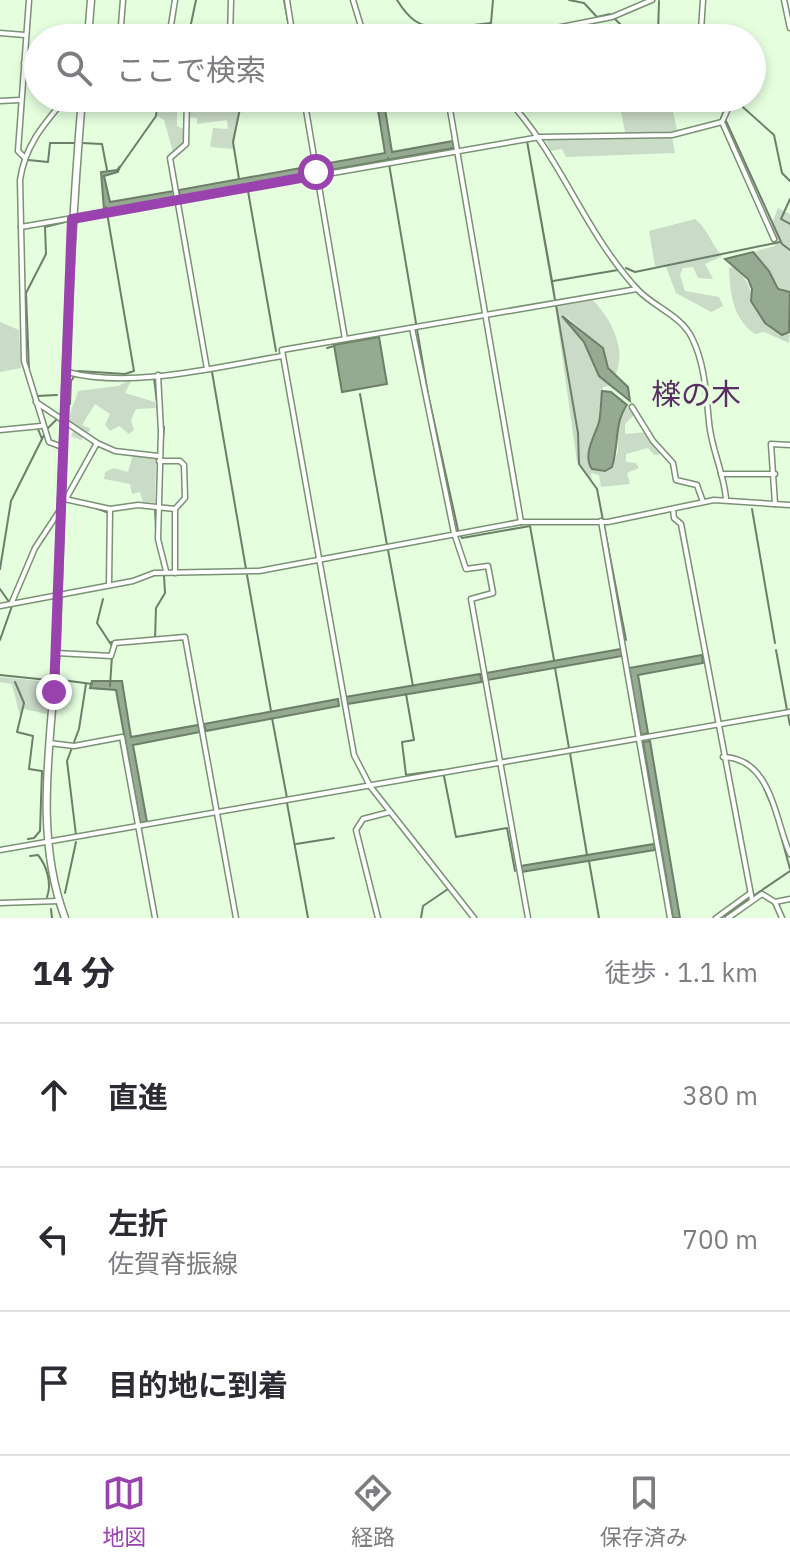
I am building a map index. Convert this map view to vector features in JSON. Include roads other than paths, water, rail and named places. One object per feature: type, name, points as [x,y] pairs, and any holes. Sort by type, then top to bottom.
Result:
[{"type":"main road","points":[[89,24],[91,0]]},
{"type":"main road","points":[[65,918],[48,844],[49,743],[57,653],[60,510],[64,497],[63,419],[68,373],[72,219],[81,112]]},
{"type":"street","points":[[27,24],[29,0]]},
{"type":"street","points":[[121,24],[123,0]]},
{"type":"street","points":[[171,24],[175,0]]},
{"type":"street","points":[[230,24],[231,0]]},
{"type":"street","points":[[287,0],[291,24]]},
{"type":"street","points":[[353,0],[360,24]]},
{"type":"street","points":[[576,24],[612,17],[652,0]]},
{"type":"street","points":[[701,24],[703,0]]},
{"type":"street","points":[[784,0],[790,28]]},
{"type":"street","points":[[0,33],[24,35]]},
{"type":"street","points":[[24,63],[18,151],[24,157]]},
{"type":"street","points":[[0,101],[20,100]]},
{"type":"street","points":[[54,112],[39,129],[24,157],[20,180],[24,361],[45,430],[52,445],[62,447]]},
{"type":"street","points":[[187,112],[186,144],[170,158],[207,369]]},
{"type":"street","points":[[306,112],[345,339]]},
{"type":"street","points":[[451,112],[521,522]]},
{"type":"street","points":[[518,112],[537,133],[585,217],[637,289],[682,324],[692,338],[709,398],[709,421],[726,499]]},
{"type":"street","points":[[727,112],[723,120],[774,239]]},
{"type":"street","points":[[21,227],[316,171],[388,164],[457,146],[537,133],[672,135],[723,120]]},
{"type":"street","points":[[68,373],[136,376],[207,369],[345,339],[637,289]]},
{"type":"street","points":[[415,328],[466,569],[488,566],[493,593],[471,599],[528,918]]},
{"type":"street","points":[[282,354],[354,755],[370,786],[472,916],[464,918]]},
{"type":"street","points":[[158,375],[158,539],[166,572]]},
{"type":"street","points":[[35,401],[97,443],[115,451],[180,461],[184,465],[185,498],[175,509],[175,573]]},
{"type":"street","points":[[632,407],[653,441],[673,463],[676,480],[697,485],[703,502]]},
{"type":"street","points":[[0,430],[45,430]]},
{"type":"street","points":[[97,443],[64,497],[110,509],[123,505],[175,509]]},
{"type":"street","points":[[775,504],[771,444],[790,445]]},
{"type":"street","points":[[721,474],[775,474]]},
{"type":"street","points":[[0,606],[166,572],[246,573],[521,522],[608,522],[726,499],[790,505]]},
{"type":"street","points":[[109,584],[110,509]]},
{"type":"street","points":[[673,509],[674,518],[681,524],[752,900]]},
{"type":"street","points":[[10,604],[35,548],[60,510]]},
{"type":"street","points":[[601,521],[643,738],[670,918]]},
{"type":"street","points":[[57,653],[112,656],[115,643],[185,637],[236,918]]},
{"type":"street","points":[[0,850],[790,712]]},
{"type":"street","points":[[49,743],[73,746],[122,737],[142,827],[155,918]]},
{"type":"street","points":[[723,757],[734,757],[745,764],[766,786],[790,854]]},
{"type":"street","points":[[378,918],[356,830],[363,819],[390,812]]},
{"type":"street","points":[[716,918],[749,894]]},
{"type":"street","points":[[728,918],[762,894],[775,902],[782,918]]},
{"type":"street","points":[[775,902],[790,899]]},
{"type":"street","points":[[0,903],[59,901]]},
{"type":"waterway","points":[[191,24],[196,0]]},
{"type":"waterway","points":[[284,0],[288,24]]},
{"type":"waterway","points":[[351,0],[359,24]]},
{"type":"waterway","points":[[397,0],[415,21],[422,24]]},
{"type":"waterway","points":[[482,24],[491,23],[493,0]]},
{"type":"waterway","points":[[569,0],[584,3],[597,17],[610,14]]},
{"type":"waterway","points":[[658,24],[659,1]]},
{"type":"waterway","points":[[615,19],[620,24]]},
{"type":"waterway","points":[[118,170],[156,112]]},
{"type":"waterway","points":[[239,112],[233,142],[239,179]]},
{"type":"waterway","points":[[723,112],[721,118],[726,121],[782,244],[790,250]]},
{"type":"waterway","points":[[748,112],[774,135],[782,173],[790,181]]},
{"type":"waterway","points":[[527,141],[552,281],[555,300],[527,141]]},
{"type":"waterway","points":[[28,160],[48,162],[50,143],[74,143]]},
{"type":"waterway","points":[[82,143],[102,144],[107,170]]},
{"type":"waterway","points":[[388,158],[428,394],[458,530],[462,538],[530,526],[554,660]]},
{"type":"waterway","points":[[248,191],[276,351]]},
{"type":"waterway","points":[[790,199],[781,219],[790,224]]},
{"type":"waterway","points":[[70,404],[71,381],[78,371],[125,374],[134,371],[106,207]]},
{"type":"waterway","points":[[29,371],[26,293],[46,254],[45,227],[65,222]]},
{"type":"waterway","points":[[626,268],[635,272],[780,242]]},
{"type":"waterway","points":[[553,281],[618,270]]},
{"type":"waterway","points":[[556,305],[578,433],[579,464],[597,489],[626,640]]},
{"type":"waterway","points":[[327,348],[334,346]]},
{"type":"waterway","points":[[212,372],[246,569]]},
{"type":"waterway","points":[[154,378],[158,411]]},
{"type":"waterway","points":[[360,394],[387,545]]},
{"type":"waterway","points":[[37,396],[57,395]]},
{"type":"waterway","points":[[47,429],[57,419]]},
{"type":"waterway","points":[[163,438],[164,427]]},
{"type":"waterway","points":[[38,429],[42,439]]},
{"type":"waterway","points":[[0,569],[11,501],[44,435]]},
{"type":"waterway","points":[[86,466],[98,446]]},
{"type":"waterway","points":[[93,507],[109,513]]},
{"type":"waterway","points":[[155,509],[156,531]]},
{"type":"waterway","points":[[752,509],[775,643]]},
{"type":"waterway","points":[[388,550],[413,686]]},
{"type":"waterway","points":[[247,575],[271,711]]},
{"type":"waterway","points":[[111,642],[155,639],[156,608],[165,593],[164,576]]},
{"type":"waterway","points":[[0,589],[12,606],[0,640]]},
{"type":"waterway","points":[[103,599],[97,623],[112,646]]},
{"type":"waterway","points":[[776,650],[787,710]]},
{"type":"waterway","points":[[110,686],[112,656]]},
{"type":"waterway","points":[[555,668],[569,748]]},
{"type":"waterway","points":[[0,675],[48,680]]},
{"type":"waterway","points":[[62,680],[92,684]]},
{"type":"waterway","points":[[15,682],[24,703],[17,732],[33,736],[29,769],[42,771],[40,831],[34,838],[28,839]]},
{"type":"waterway","points":[[76,835],[67,761],[79,729],[86,684]]},
{"type":"waterway","points":[[406,694],[414,740],[402,742],[406,775],[442,770]]},
{"type":"waterway","points":[[788,715],[790,725]]},
{"type":"waterway","points":[[272,718],[287,798]]},
{"type":"waterway","points":[[570,753],[587,855]]},
{"type":"waterway","points":[[444,776],[456,837],[507,828],[515,871]]},
{"type":"waterway","points":[[764,788],[774,811]]},
{"type":"waterway","points":[[287,803],[308,918]]},
{"type":"waterway","points":[[777,821],[790,869]]},
{"type":"waterway","points":[[296,844],[334,838]]},
{"type":"waterway","points":[[65,893],[76,842]]},
{"type":"waterway","points":[[30,856],[38,855],[46,870],[49,881],[47,897]]},
{"type":"waterway","points":[[589,861],[599,918]]},
{"type":"waterway","points":[[721,918],[790,871]]},
{"type":"waterway","points":[[421,918],[423,906],[448,889]]},
{"type":"waterway","points":[[51,909],[52,918]]},
{"type":"district","name":"檪の木","points":[[696,393]]}]
